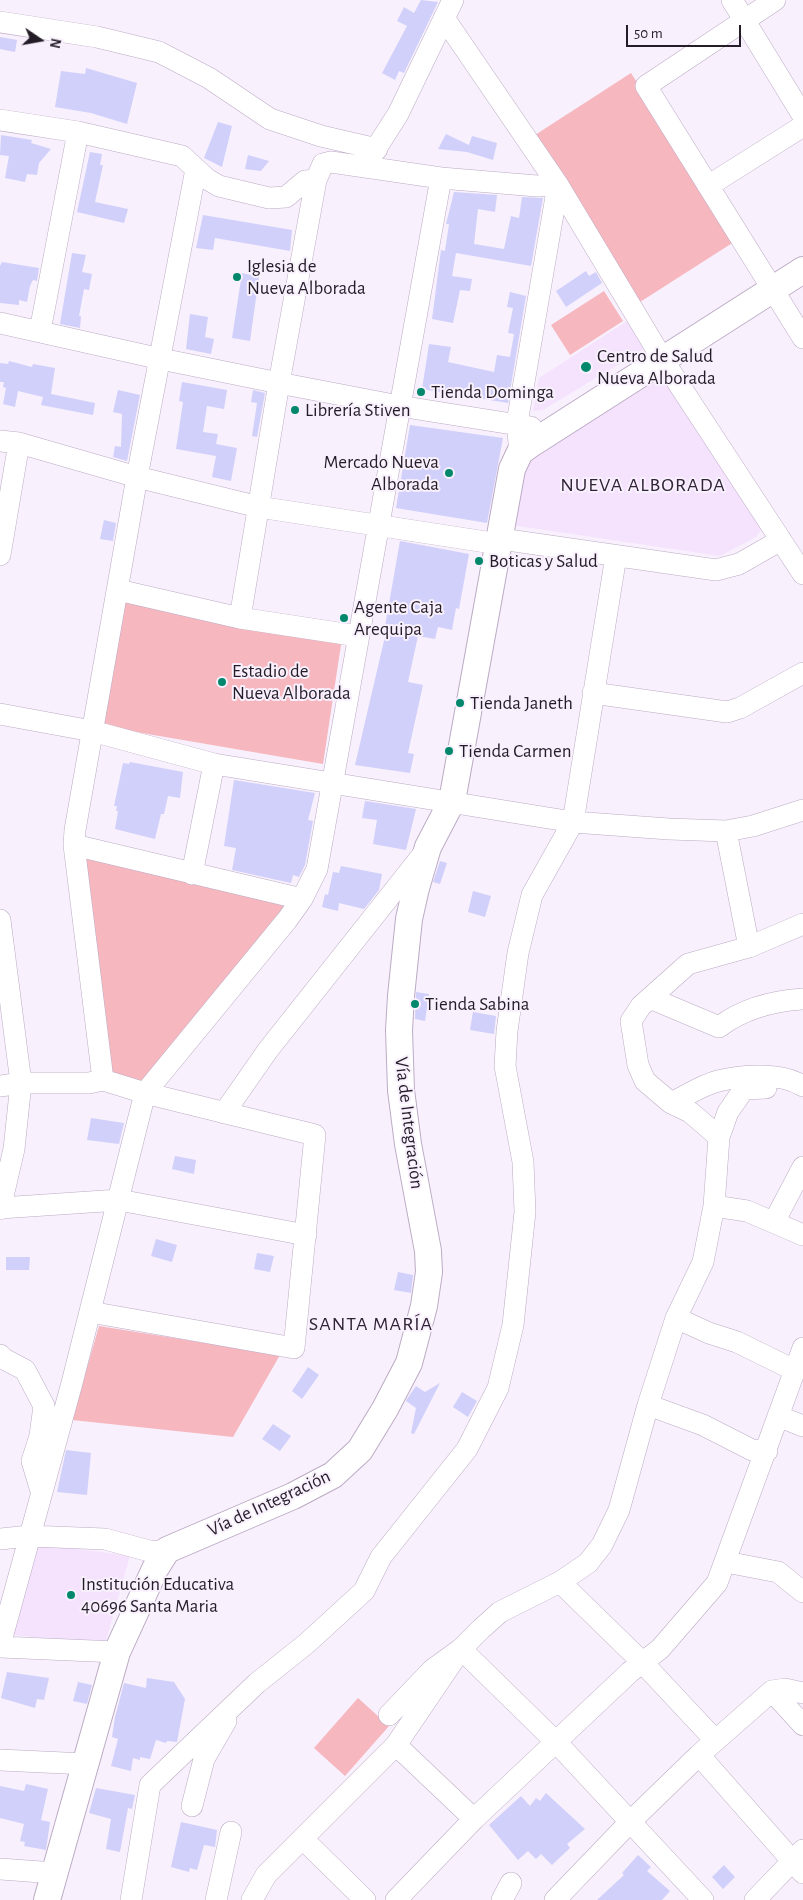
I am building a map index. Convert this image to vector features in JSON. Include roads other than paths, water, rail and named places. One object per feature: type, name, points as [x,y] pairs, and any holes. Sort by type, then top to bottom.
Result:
[{"type":"main road","points":[[520,452],[803,270]]},
{"type":"main road","name":"Vía de Integración","points":[[167,1550],[293,1496],[340,1470],[360,1450],[385,1409],[409,1363],[424,1306],[429,1272],[428,1251],[408,1144],[401,1090],[399,1030],[409,919],[428,847],[452,802],[512,469],[520,452]]},
{"type":"main road","points":[[47,1900],[117,1652],[155,1569],[167,1550]]},
{"type":"street","points":[[732,0],[803,116]]},
{"type":"street","points":[[775,0],[646,86],[803,338]]},
{"type":"street","points":[[364,168],[378,149],[398,114],[448,9]]},
{"type":"street","points":[[448,9],[558,185],[663,360],[803,574]]},
{"type":"street","points":[[0,22],[97,38],[160,52],[209,78],[270,119],[321,136],[378,149]]},
{"type":"street","points":[[0,120],[78,132],[182,156],[219,186],[269,198],[286,196],[305,181],[316,180]]},
{"type":"street","points":[[708,186],[803,126]]},
{"type":"street","points":[[40,331],[78,132]]},
{"type":"street","points":[[240,618],[279,383],[316,180],[323,164],[331,162],[441,178],[537,186],[558,185]]},
{"type":"street","points":[[103,1080],[74,845],[137,477],[161,360],[196,169]]},
{"type":"street","points":[[117,1652],[0,1646],[90,1312],[145,1093],[302,899],[318,869],[377,525],[441,178]]},
{"type":"street","points":[[520,452],[517,424],[558,185]]},
{"type":"street","points":[[0,323],[161,360],[399,406],[517,424],[550,431]]},
{"type":"street","points":[[0,555],[9,442],[137,477],[259,507],[499,544],[508,540],[716,570],[740,564],[781,540]]},
{"type":"street","points":[[130,1900],[150,1785],[233,1706],[364,1591],[381,1557],[467,1449],[498,1388],[513,1325],[525,1212],[523,1162],[505,1066],[507,1031],[518,953],[532,895],[573,822],[616,556]]},
{"type":"street","points":[[118,590],[240,618],[358,636]]},
{"type":"street","points":[[593,693],[727,712],[740,708],[803,673]]},
{"type":"street","points":[[0,714],[92,731],[214,764],[573,822],[726,831],[803,810]]},
{"type":"street","points":[[192,874],[214,764]]},
{"type":"street","points":[[726,831],[750,947]]},
{"type":"street","points":[[74,845],[302,899]]},
{"type":"street","points":[[224,1113],[268,1050],[428,847]]},
{"type":"street","points":[[0,920],[21,1083],[14,1149],[0,1208],[119,1200],[306,1235]]},
{"type":"street","points":[[720,1137],[690,1112],[671,1103],[645,1081],[638,1065],[631,1021],[641,1006],[688,964],[750,947],[803,924]]},
{"type":"street","points":[[650,998],[719,1027],[735,1014],[803,999]]},
{"type":"street","points":[[671,1103],[716,1081],[750,1077],[802,1087]]},
{"type":"street","points":[[0,1086],[21,1083],[89,1083],[103,1080],[145,1093],[315,1135],[294,1348],[90,1312]]},
{"type":"street","points":[[389,1716],[432,1670],[461,1648],[500,1612],[560,1582],[588,1563],[602,1546],[614,1523],[648,1405],[676,1318],[702,1262],[714,1206],[720,1137],[728,1112],[744,1089],[769,1088],[786,1091],[802,1087]]},
{"type":"street","points":[[774,1222],[803,1167]]},
{"type":"street","points":[[714,1206],[747,1211],[803,1235]]},
{"type":"street","points":[[676,1318],[709,1334],[736,1342],[794,1370]]},
{"type":"street","points":[[396,1900],[474,1819],[642,1662],[660,1649],[717,1583],[767,1451],[803,1348]]},
{"type":"street","points":[[0,1355],[25,1370],[44,1406],[40,1436],[32,1461],[41,1491]]},
{"type":"street","points":[[648,1405],[703,1425],[752,1450],[767,1451]]},
{"type":"street","points":[[778,1416],[803,1426]]},
{"type":"street","points":[[0,1539],[29,1536],[105,1540],[153,1552],[167,1550]]},
{"type":"street","points":[[726,1562],[803,1575]]},
{"type":"street","points":[[778,1572],[803,1592]]},
{"type":"street","points":[[560,1582],[642,1662],[715,1740]]},
{"type":"street","points":[[461,1648],[556,1742],[703,1900]]},
{"type":"street","points":[[252,1900],[266,1875],[396,1745],[461,1648]]},
{"type":"street","points":[[565,1896],[631,1821],[715,1740],[772,1692],[784,1689],[803,1693]]},
{"type":"street","points":[[772,1692],[803,1725]]},
{"type":"street","points":[[192,1806],[204,1760],[221,1732],[233,1706]]},
{"type":"street","points":[[396,1745],[474,1819]]},
{"type":"street","points":[[699,1755],[799,1861],[755,1900]]},
{"type":"street","points":[[0,1760],[86,1764]]},
{"type":"street","points":[[216,1900],[231,1832]]},
{"type":"street","points":[[304,1839],[365,1900]]},
{"type":"street","points":[[0,1869],[55,1873]]},
{"type":"place","name":"Iglesia de Nueva Alborada","points":[[237,277]]},
{"type":"place","name":"Centro de Salud Nueva Alborada","points":[[586,367]]},
{"type":"place","name":"Tienda Dominga","points":[[421,392]]},
{"type":"place","name":"Librería Stiven","points":[[295,410]]},
{"type":"place","name":"Mercado Nueva Alborada","points":[[449,473]]},
{"type":"place","name":"Boticas y Salud","points":[[479,561]]},
{"type":"place","name":"Agente Caja Arequipa","points":[[344,618]]},
{"type":"place","name":"Estadio de Nueva Alborada","points":[[222,682]]},
{"type":"place","name":"Tienda Janeth","points":[[460,703]]},
{"type":"place","name":"Tienda Carmen","points":[[449,751]]},
{"type":"place","name":"Tienda Sabina","points":[[415,1004]]},
{"type":"place","name":"Institución Educativa 40696 Santa Maria","points":[[71,1595]]},
{"type":"district","name":"NUEVA ALBORADA","points":[[643,485]]},
{"type":"district","name":"SANTA MARÍA","points":[[371,1324]]}]
